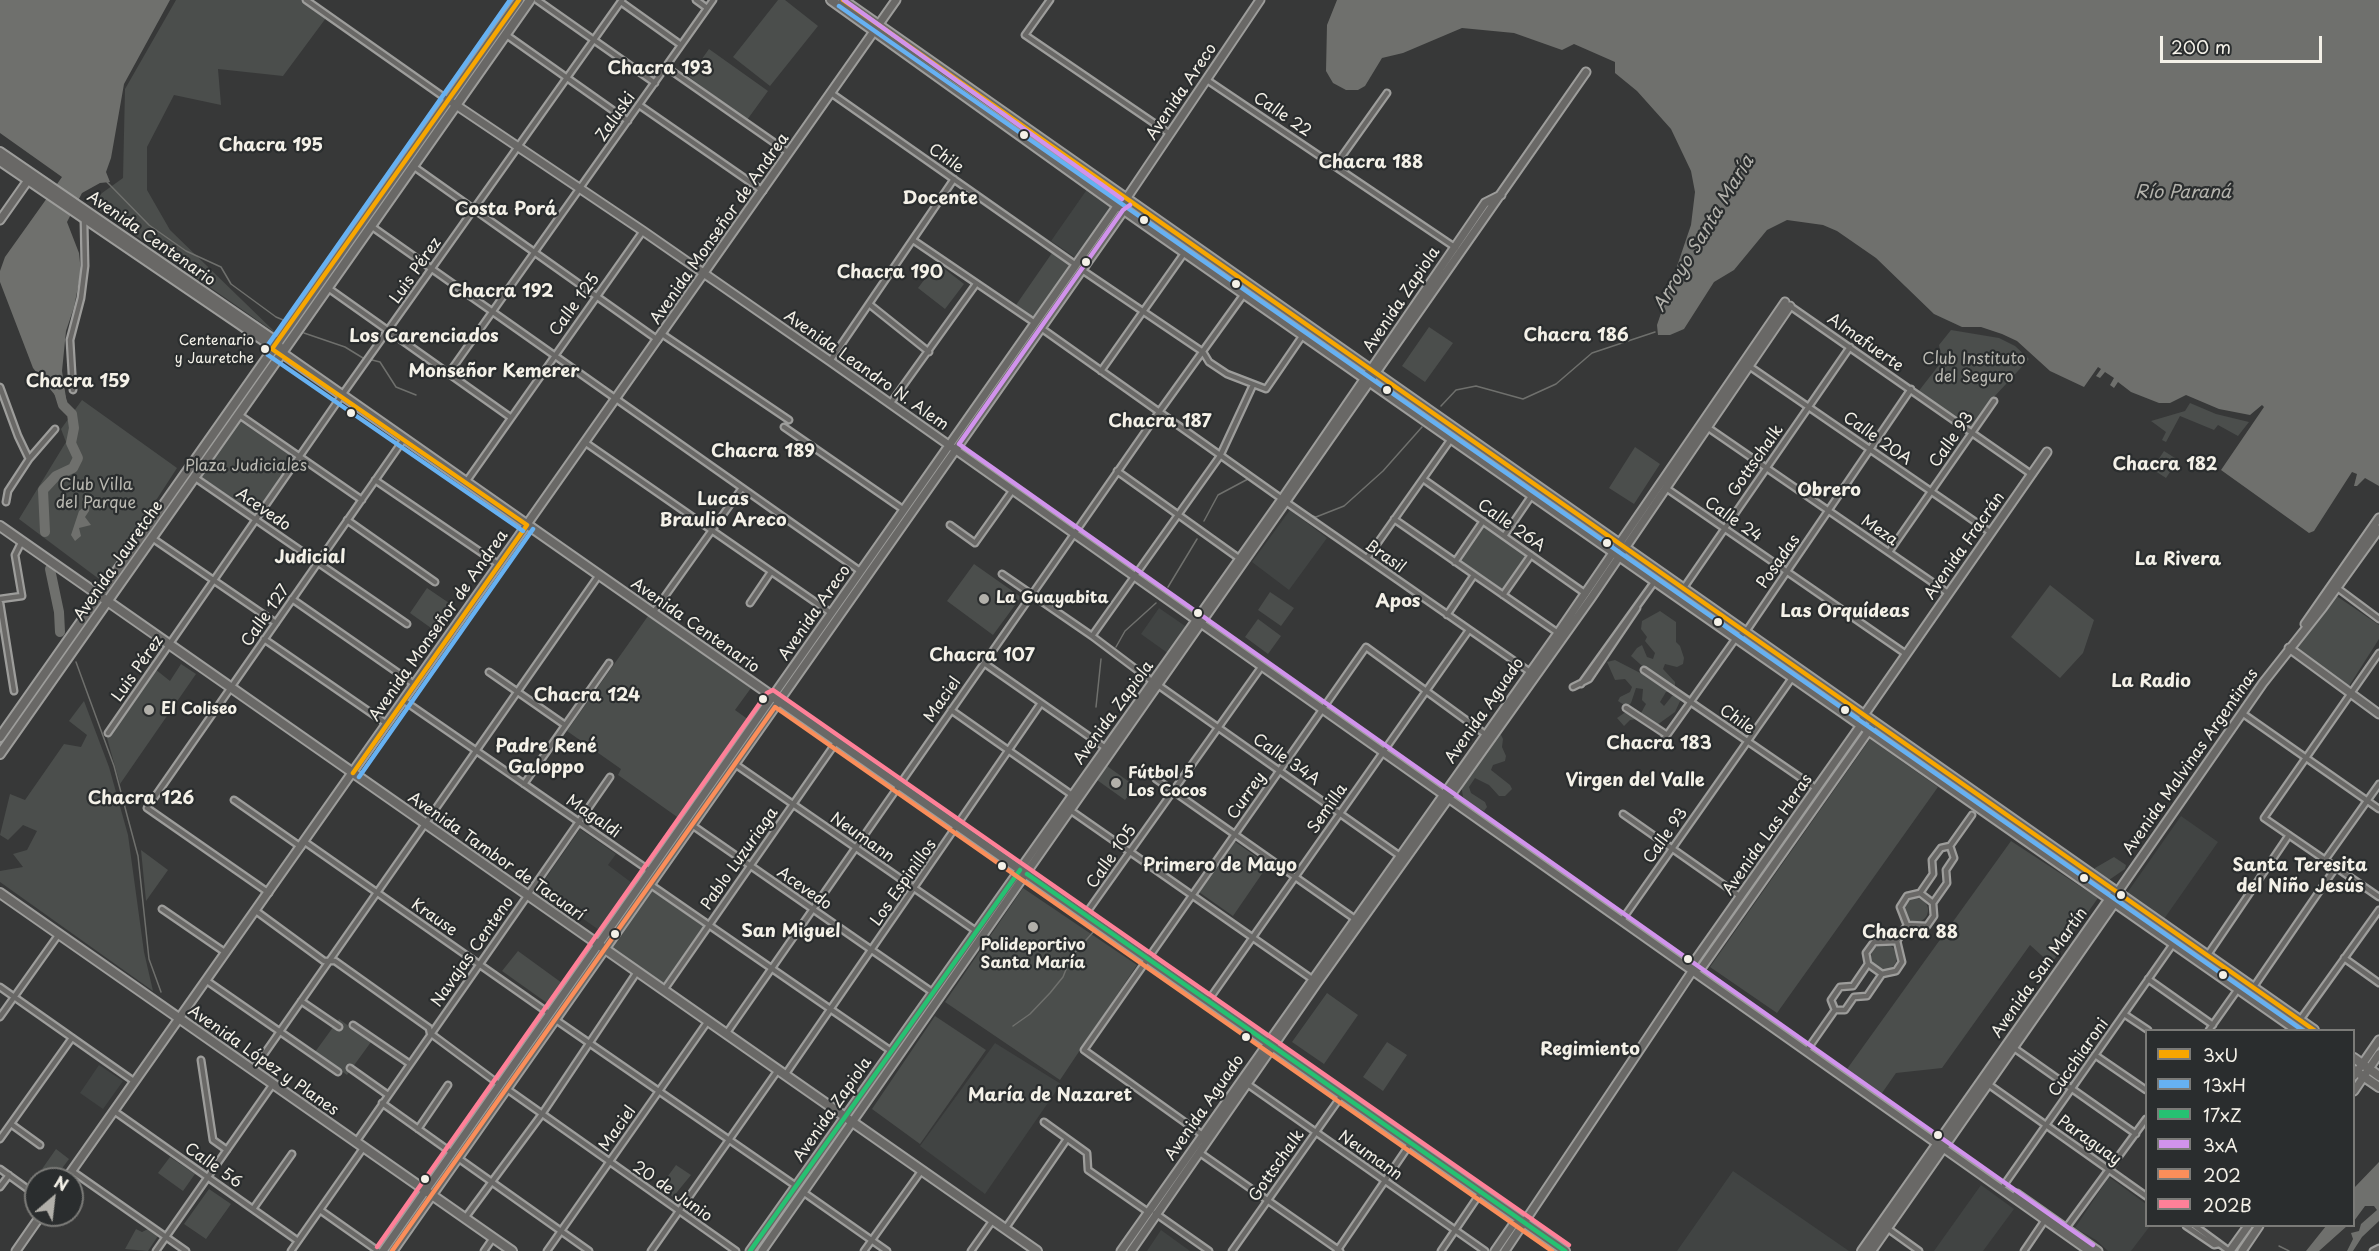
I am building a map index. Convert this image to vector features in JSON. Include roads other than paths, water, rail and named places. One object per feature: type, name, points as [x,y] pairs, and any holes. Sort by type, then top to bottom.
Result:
[{"type":"main road","name":"Avenida Jauretche","points":[[0,754],[413,166],[519,0]]},
{"type":"main road","name":"Avenida Jauretche","points":[[0,737],[274,346],[530,0]]},
{"type":"main road","points":[[831,0],[877,28],[1126,199],[2312,1029]]},
{"type":"main road","points":[[843,0],[877,28],[1121,207],[2296,1029]]},
{"type":"main road","name":"Avenida Monseñor de Andrea","points":[[75,1167],[897,0]]},
{"type":"main road","name":"Avenida Areco","points":[[503,1087],[556,1020],[650,871],[776,699],[952,449],[1121,207],[1260,0]]},
{"type":"main road","name":"Avenida Zapiola","points":[[750,1251],[976,931],[1024,872],[1072,795],[1156,683],[1458,250],[1501,195],[1586,72]]},
{"type":"main road","name":"Avenida Leandro N. Alem","points":[[453,103],[830,361],[1134,578],[2098,1251]]},
{"type":"main road","name":"Avenida Centenario","points":[[0,152],[48,190],[274,346]]},
{"type":"main road","name":"Avenida Centenario","points":[[0,161],[30,177]]},
{"type":"main road","points":[[0,220],[30,177]]},
{"type":"main road","name":"Avenida Centenario","points":[[77,210],[84,220],[274,346]]},
{"type":"main road","name":"Avenida Aguado","points":[[1622,547],[1666,488],[1790,306]]},
{"type":"main road","name":"Avenida Aguado","points":[[1131,1251],[1152,1212],[1790,306]]},
{"type":"main road","points":[[274,346],[282,353]]},
{"type":"main road","name":"Avenida Centenario","points":[[282,353],[1565,1251]]},
{"type":"main road","name":"Avenida Areco","points":[[393,1251],[429,1193],[503,1087],[550,1014],[651,885],[735,764],[831,613],[904,510],[952,449]]},
{"type":"main road","name":"Avenida Fracrán","points":[[1864,715],[2047,452]]},
{"type":"main road","name":"Avenida Zapiola","points":[[1199,622],[1240,559],[1284,501]]},
{"type":"main road","name":"Avenida Malvinas Argentinas","points":[[2334,586],[2379,518]]},
{"type":"main road","name":"Avenida Tambor de Tacuarí","points":[[0,526],[1037,1251]]},
{"type":"main road","name":"Avenida Malvinas Argentinas","points":[[2117,893],[2242,713],[2334,586],[2379,529]]},
{"type":"main road","name":"Avenida Aguado","points":[[1270,1045],[1312,979],[1446,796],[1485,734],[1617,554]]},
{"type":"main road","points":[[2289,648],[2379,714]]},
{"type":"main road","name":"Avenida Las Heras","points":[[1505,1251],[1522,1221],[1693,970],[1695,962],[1861,725],[1864,715]]},
{"type":"main road","name":"Avenida Las Heras","points":[[1693,970],[1702,967],[1874,723]]},
{"type":"main road","name":"Avenida Zapiola","points":[[762,1251],[1024,872],[1070,810],[1108,749]]},
{"type":"main road","name":"Avenida López y Planes","points":[[0,893],[512,1251]]},
{"type":"main road","name":"Avenida San Martín","points":[[1862,1251],[2014,1048],[2117,893]]},
{"type":"main road","name":"Avenida San Martín","points":[[1871,1251],[2112,901]]},
{"type":"main road","points":[[2355,1087],[2360,1071],[2379,1040]]},
{"type":"main road","points":[[2360,1071],[2379,1054]]},
{"type":"main road","points":[[2360,1071],[2379,1076]]},
{"type":"main road","points":[[2360,1071],[2379,1087]]},
{"type":"main road","name":"Avenida Aguado","points":[[1121,1251],[1200,1153],[1206,1137]]},
{"type":"main road","name":"Avenida Leandro N. Alem","points":[[1943,1144],[2089,1251]]},
{"type":"main road","name":"Avenida Areco","points":[[383,1251],[429,1193]]},
{"type":"main road","name":"Avenida Las Heras","points":[[1495,1251],[1513,1225],[1522,1221]]},
{"type":"main road","points":[[16,1251],[33,1227]]},
{"type":"main road","points":[[2230,1251],[2247,1227]]},
{"type":"main road","points":[[2241,1251],[2258,1227]]},
{"type":"street","name":"Avenida Leandro N. Alem","points":[[306,0],[453,103]]},
{"type":"street","points":[[537,0],[655,83]]},
{"type":"street","points":[[696,0],[707,8]]},
{"type":"street","name":"Zaluski","points":[[449,373],[713,0]]},
{"type":"street","points":[[1050,0],[1025,35],[1170,134]]},
{"type":"street","points":[[620,1],[681,45]]},
{"type":"street","name":"Luis Pérez","points":[[108,734],[342,395],[620,1]]},
{"type":"street","points":[[505,34],[628,121]]},
{"type":"street","points":[[666,67],[789,153]]},
{"type":"street","name":"Calle 22","points":[[1207,80],[1458,250]]},
{"type":"street","name":"Chile","points":[[831,93],[1203,352],[1209,362],[1253,385],[1266,389],[1304,335]]},
{"type":"street","points":[[1335,166],[1387,93]]},
{"type":"street","points":[[639,105],[763,191]]},
{"type":"street","points":[[413,166],[598,296],[789,420]]},
{"type":"street","points":[[830,361],[954,179]]},
{"type":"street","points":[[73,390],[70,340],[81,298],[85,266],[84,220]]},
{"type":"street","points":[[371,226],[614,400],[860,571]]},
{"type":"street","name":"Calle 125","points":[[466,482],[552,356],[598,296],[643,231]]},
{"type":"street","name":"Brasil","points":[[913,240],[1038,325],[1220,456],[1530,672]]},
{"type":"street","points":[[1101,371],[1185,252]]},
{"type":"street","points":[[890,404],[976,284]]},
{"type":"street","points":[[328,288],[510,417]]},
{"type":"street","name":"Maciel","points":[[726,1034],[1073,534],[1244,294]]},
{"type":"street","points":[[869,304],[928,352]]},
{"type":"street","name":"Almafuerte","points":[[1790,306],[2031,474]]},
{"type":"street","name":"Gottschalk","points":[[1683,589],[1850,347]]},
{"type":"street","name":"Calle 20A","points":[[1749,366],[1990,532]]},
{"type":"street","points":[[1092,636],[1220,456],[1253,385]]},
{"type":"street","points":[[0,387],[29,459]]},
{"type":"street","name":"Posadas","points":[[1662,742],[1736,638],[1745,633],[1911,389]]},
{"type":"street","name":"Calle 93","points":[[1889,552],[1994,401]]},
{"type":"street","points":[[238,414],[362,500]]},
{"type":"street","points":[[784,427],[904,510]]},
{"type":"street","name":"Meza","points":[[1707,427],[1948,593]]},
{"type":"street","points":[[6,502],[8,491],[29,459],[56,429]]},
{"type":"street","name":"Calle 127","points":[[268,893],[147,808],[404,439]]},
{"type":"street","points":[[1367,558],[1451,439]]},
{"type":"street","points":[[586,443],[831,613]]},
{"type":"street","points":[[1118,471],[1240,559]]},
{"type":"street","name":"Acevedo","points":[[194,477],[407,624]]},
{"type":"street","name":"Calle 26A","points":[[1423,479],[1586,594]]},
{"type":"street","points":[[375,480],[498,564]]},
{"type":"street","points":[[653,613],[742,488]]},
{"type":"street","name":"Calle 24","points":[[1666,488],[1906,654]]},
{"type":"street","points":[[950,525],[975,543],[1012,491]]},
{"type":"street","points":[[1504,536],[1532,495]]},
{"type":"street","points":[[1395,519],[1558,633]]},
{"type":"street","points":[[347,520],[435,582]]},
{"type":"street","points":[[1455,562],[1483,521]]},
{"type":"street","points":[[152,538],[276,623]]},
{"type":"street","points":[[14,691],[0,601],[22,596],[15,555],[22,541]]},
{"type":"street","points":[[1503,595],[1531,555]]},
{"type":"street","points":[[750,603],[771,572]]},
{"type":"street","name":"Calle 34A","points":[[1002,574],[1400,856]]},
{"type":"street","points":[[253,1070],[599,575]]},
{"type":"street","points":[[1447,615],[1474,575]]},
{"type":"street","points":[[1573,687],[1581,684],[1655,581]]},
{"type":"street","points":[[2334,586],[2379,619]]},
{"type":"street","points":[[292,599],[414,684]]},
{"type":"street","name":"Semilla","points":[[1208,1001],[1469,630]]},
{"type":"street","points":[[264,639],[387,724]]},
{"type":"street","name":"Currey","points":[[1206,1137],[1084,1050],[1366,647],[1426,691]]},
{"type":"street","points":[[2379,653],[2264,818],[2379,897]]},
{"type":"street","points":[[524,783],[609,663]]},
{"type":"street","points":[[984,663],[1108,749]]},
{"type":"street","name":"Calle 105","points":[[1085,915],[1262,666]]},
{"type":"street","name":"Chile","points":[[1644,670],[1816,789]]},
{"type":"street","points":[[489,672],[565,725]]},
{"type":"street","name":"Calle 93","points":[[1622,920],[1792,678]]},
{"type":"street","points":[[1426,691],[1485,734]]},
{"type":"street","name":"Magaldi","points":[[403,700],[650,871]]},
{"type":"street","name":"Los Espinillos","points":[[785,1075],[1041,703]]},
{"type":"street","points":[[1626,708],[1667,735]]},
{"type":"street","points":[[951,710],[1072,795]]},
{"type":"street","points":[[2242,713],[2379,808]]},
{"type":"street","name":"Pablo Luzuriaga","points":[[664,990],[837,741]]},
{"type":"street","name":"Neumann","points":[[735,764],[976,931]]},
{"type":"street","name":"Navajas Centeno","points":[[356,1142],[610,777]]},
{"type":"street","points":[[1156,778],[1355,919]]},
{"type":"street","points":[[2325,860],[2379,784]]},
{"type":"street","name":"Krause","points":[[234,800],[377,892],[550,1014]]},
{"type":"street","points":[[1070,810],[1312,979]]},
{"type":"street","points":[[1623,814],[1741,897]]},
{"type":"street","points":[[1907,925],[1900,907],[1907,896],[1920,893],[1933,874],[1932,860],[1941,848],[1950,846],[1972,815]]},
{"type":"street","name":"Acevedo","points":[[692,825],[932,992]]},
{"type":"street","points":[[2207,956],[2289,835]]},
{"type":"street","points":[[1907,925],[1927,926],[1934,916],[1933,903],[1947,884],[1946,870],[1954,858],[1950,846]]},
{"type":"street","points":[[2253,988],[2336,867]]},
{"type":"street","points":[[1933,874],[1946,870]]},
{"type":"street","points":[[651,885],[891,1051]]},
{"type":"street","points":[[1920,893],[1933,903]]},
{"type":"street","points":[[162,909],[226,953]]},
{"type":"street","points":[[2299,1020],[2379,910]]},
{"type":"street","name":"20 de Junio","points":[[256,911],[324,961],[335,961],[429,1028],[430,1033],[503,1087],[736,1251]]},
{"type":"street","points":[[1896,941],[1907,925]]},
{"type":"street","points":[[0,1017],[59,934]]},
{"type":"street","points":[[1882,974],[1868,964],[1866,953],[1874,942],[1896,941]]},
{"type":"street","points":[[1854,997],[1867,996],[1882,974],[1896,971],[1902,962],[1896,941]]},
{"type":"street","name":"Cucchiaroni","points":[[2004,1185],[2173,944]]},
{"type":"street","points":[[2344,958],[2379,983]]},
{"type":"street","points":[[1835,1010],[1845,1010],[1854,997],[1853,986],[1868,964]]},
{"type":"street","points":[[465,1218],[542,1114],[637,972]]},
{"type":"street","points":[[2148,979],[2213,1025]]},
{"type":"street","points":[[207,981],[338,1072]]},
{"type":"street","points":[[1835,1010],[1831,1000],[1840,987],[1853,986]]},
{"type":"street","points":[[0,987],[135,1082]]},
{"type":"street","points":[[2210,1029],[2238,989]]},
{"type":"street","points":[[301,1001],[339,1027]]},
{"type":"street","points":[[1807,1050],[1835,1010]]},
{"type":"street","points":[[2124,1014],[2146,1029]]},
{"type":"street","points":[[556,1020],[796,1186]]},
{"type":"street","name":"Maciel","points":[[547,1251],[708,1021]]},
{"type":"street","points":[[353,1024],[410,1064]]},
{"type":"street","points":[[0,1139],[72,1038]]},
{"type":"street","points":[[2014,1048],[2136,1134]]},
{"type":"street","points":[[2095,1055],[2145,1089]]},
{"type":"street","points":[[201,1060],[213,1140],[226,1150]]},
{"type":"street","points":[[350,1068],[388,1095]]},
{"type":"street","points":[[651,1251],[778,1070]]},
{"type":"street","name":"Neumann","points":[[1245,1082],[1485,1251]]},
{"type":"street","points":[[156,1251],[273,1084]]},
{"type":"street","name":"Paraguay","points":[[1988,1084],[2145,1195]]},
{"type":"street","points":[[418,1129],[448,1085]]},
{"type":"street","name":"Gottschalk","points":[[1232,1251],[1342,1095]]},
{"type":"street","points":[[382,1103],[590,1251]]},
{"type":"street","name":"Calle 56","points":[[114,1111],[298,1241]]},
{"type":"street","points":[[2066,1228],[2145,1120]]},
{"type":"street","points":[[1044,1122],[1087,1153],[1088,1170],[1209,1251]]},
{"type":"street","points":[[11,1124],[40,1145]]},
{"type":"street","points":[[1005,1228],[1068,1139]]},
{"type":"street","points":[[1200,1153],[1338,1251],[1410,1144]]},
{"type":"street","points":[[291,1251],[364,1148]]},
{"type":"street","points":[[253,1209],[292,1154]]},
{"type":"street","points":[[0,1169],[24,1186]]},
{"type":"street","points":[[864,1251],[921,1170]]},
{"type":"street","points":[[0,1187],[9,1175]]},
{"type":"street","points":[[84,1179],[186,1251]]},
{"type":"street","points":[[803,1192],[887,1251]]},
{"type":"street","points":[[1441,1251],[1481,1192]]},
{"type":"street","points":[[320,1210],[378,1251]]},
{"type":"street","points":[[971,1251],[993,1220]]},
{"type":"street","points":[[2024,1251],[2045,1220]]},
{"type":"street","points":[[2187,1227],[2214,1245],[2219,1244]]},
{"type":"street","points":[[2195,1227],[2230,1251]]},
{"type":"street","points":[[1887,1228],[1919,1251]]},
{"type":"street","points":[[484,1251],[493,1238]]},
{"type":"street","points":[[2373,1251],[2379,1248]]},
{"type":"water","points":[[0,0],[170,0],[124,84],[111,158],[106,172],[110,182],[100,183],[82,193],[67,222],[79,253],[81,272],[74,307],[66,331],[62,371],[66,398],[63,405],[33,368],[0,282],[0,271],[5,257],[62,177],[0,133]]},
{"type":"water","name":"Río Paraná","points":[[1337,0],[2379,0],[2379,486],[2365,478],[2354,486],[2357,474],[2352,472],[2314,531],[2309,533],[2221,470],[2264,407],[2262,405],[2250,415],[2219,409],[2186,395],[2170,403],[2159,403],[2131,392],[2118,382],[2114,388],[2110,385],[2114,378],[2105,372],[2100,378],[2096,376],[2101,369],[2098,367],[2084,387],[2050,371],[2017,341],[1981,327],[1962,327],[1934,314],[1876,258],[1837,231],[1823,225],[1787,220],[1767,230],[1734,270],[1714,282],[1684,329],[1670,335],[1658,335],[1657,325],[1691,225],[1695,192],[1691,171],[1671,129],[1637,91],[1615,73],[1615,62],[1574,44],[1562,50],[1514,33],[1462,28],[1403,53],[1382,58],[1365,86],[1358,90],[1346,90],[1333,83],[1326,71],[1327,25]]},
{"type":"water","points":[[84,496],[91,498],[89,511],[85,517],[91,525],[79,528],[81,536],[75,541],[71,535],[79,511],[85,506],[82,499]]},
{"type":"water","points":[[2379,1162],[2379,1221],[2362,1237],[2353,1251],[2347,1251],[2353,1239],[2351,1233],[2359,1231],[2361,1224],[2377,1210],[2374,1206],[2365,1206],[2355,1220],[2355,1187]]},
{"type":"water","points":[[2325,1227],[2346,1227],[2319,1251],[2306,1251]]},
{"type":"waterway","points":[[107,182],[149,225],[186,251],[221,267],[231,284],[276,317],[288,322]]},
{"type":"waterway","name":"Arroyo Santa María","points":[[1441,406],[1456,390],[1476,386],[1523,399],[1556,384],[1592,353],[1655,332]]},
{"type":"waterway","points":[[304,333],[345,347],[363,358]]},
{"type":"waterway","points":[[372,360],[380,362],[396,387],[416,395]]},
{"type":"waterway","points":[[45,532],[43,490],[56,476],[73,468],[78,458],[71,443],[74,428],[72,414],[63,405],[59,392]]},
{"type":"waterway","name":"Arroyo Santa María","points":[[1306,514],[1316,517],[1344,506],[1383,471],[1422,427]]},
{"type":"waterway","name":"Arroyo Santa María","points":[[1204,521],[1218,495],[1248,479]]},
{"type":"waterway","name":"Arroyo Santa María","points":[[1168,587],[1197,539]]},
{"type":"waterway","points":[[50,569],[59,612],[60,632]]},
{"type":"waterway","name":"Arroyo Santa María","points":[[1116,647],[1125,631],[1156,603]]},
{"type":"waterway","name":"Arroyo Santa María","points":[[1096,707],[1101,659]]},
{"type":"waterway","points":[[76,662],[114,766],[138,856],[149,959],[161,992]]},
{"type":"waterway","name":"Arroyo Santa María","points":[[1013,1026],[1030,1014],[1050,993],[1063,977],[1071,957],[1095,930]]},
{"type":"waterway","points":[[2279,1246],[2289,1251]]},
{"type":"place","name":"Centenario y Jauretche","points":[[265,349]]},
{"type":"place","name":"La Guayabita","points":[[984,599]]},
{"type":"place","name":"El Coliseo","points":[[149,710]]},
{"type":"place","name":"Fútbol 5 Los Cocos","points":[[1116,783]]},
{"type":"place","name":"Polideportivo Santa María","points":[[1033,927]]},
{"type":"district","name":"Chacra 193","points":[[660,69]]},
{"type":"district","name":"Chacra 195","points":[[271,146]]},
{"type":"district","name":"Chacra 188","points":[[1371,163]]},
{"type":"district","name":"Docente","points":[[940,199]]},
{"type":"district","name":"Costa Porá","points":[[506,210]]},
{"type":"district","name":"Chacra 190","points":[[890,273]]},
{"type":"district","name":"Chacra 192","points":[[501,292]]},
{"type":"district","name":"Chacra 186","points":[[1576,336]]},
{"type":"district","name":"Los Carenciados","points":[[424,337]]},
{"type":"district","name":"Monseñor Kemerer","points":[[494,372]]},
{"type":"district","name":"Chacra 159","points":[[78,382]]},
{"type":"district","name":"Chacra 187","points":[[1160,422]]},
{"type":"district","name":"Chacra 189","points":[[763,452]]},
{"type":"district","name":"Chacra 182","points":[[2165,465]]},
{"type":"district","name":"Obrero","points":[[1829,491]]},
{"type":"district","name":"Lucas Braulio Areco","points":[[723,510]]},
{"type":"district","name":"Judicial","points":[[310,558]]},
{"type":"district","name":"La Rivera","points":[[2178,560]]},
{"type":"district","name":"Apos","points":[[1398,602]]},
{"type":"district","name":"Las Orquídeas","points":[[1845,612]]},
{"type":"district","name":"Chacra 107","points":[[982,656]]},
{"type":"district","name":"La Radio","points":[[2151,682]]},
{"type":"district","name":"Chacra 124","points":[[587,696]]},
{"type":"district","name":"Chacra 183","points":[[1659,744]]},
{"type":"district","name":"Padre René Galoppo","points":[[546,757]]},
{"type":"district","name":"Virgen del Valle","points":[[1635,781]]},
{"type":"district","name":"Chacra 126","points":[[141,799]]},
{"type":"district","name":"Primero de Mayo","points":[[1220,866]]},
{"type":"district","name":"Santa Teresita del Niño Jesús","points":[[2300,876]]},
{"type":"district","name":"San Miguel","points":[[791,932]]},
{"type":"district","name":"Chacra 88","points":[[1910,933]]},
{"type":"district","name":"Regimiento","points":[[1590,1050]]},
{"type":"district","name":"María de Nazaret","points":[[1050,1096]]},
{"type":"park label","name":"Club Instituto del Seguro","points":[[1974,369]]},
{"type":"park label","name":"Plaza Judiciales","points":[[246,467]]},
{"type":"park label","name":"Club Villa del Parque","points":[[96,495]]}]
